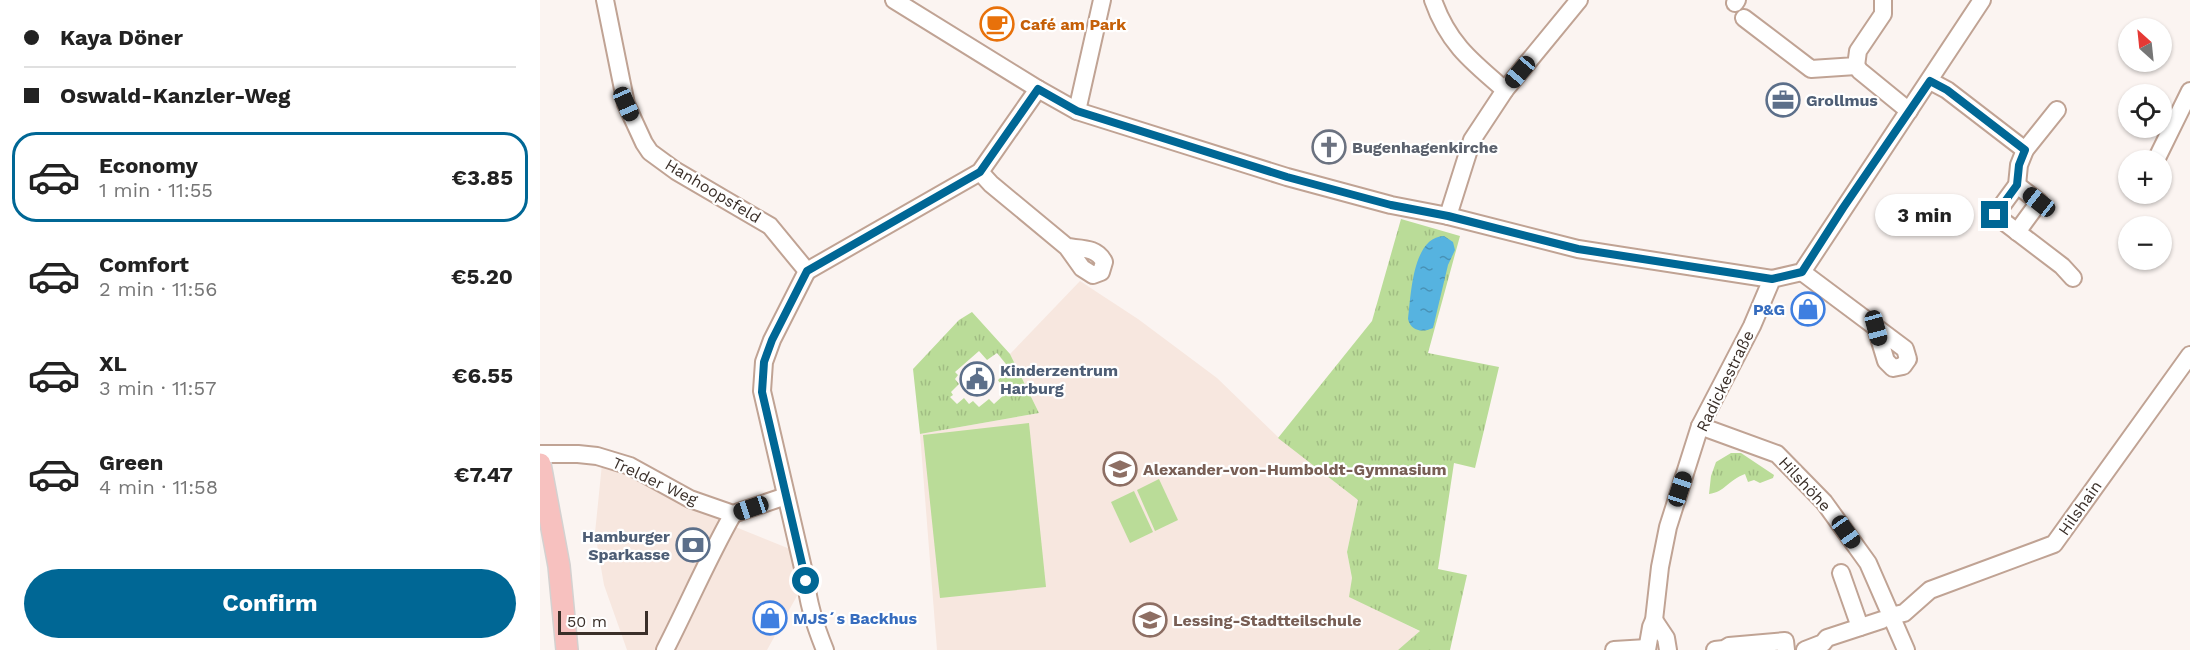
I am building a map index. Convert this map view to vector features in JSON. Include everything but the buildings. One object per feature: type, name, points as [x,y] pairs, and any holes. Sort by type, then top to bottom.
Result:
[{"type":"main road","points":[[540,464],[559,566],[567,650]]},
{"type":"street","name":"Hanhoopsfeld","points":[[606,0],[626,104],[650,153],[676,171],[770,226],[807,271]]},
{"type":"street","points":[[894,0],[1077,111],[1287,177],[1391,205],[1448,216],[1578,249],[1772,279],[1802,272],[1982,0]]},
{"type":"street","points":[[1077,111],[1102,0]]},
{"type":"street","points":[[1433,0],[1442,22],[1456,45],[1505,90]]},
{"type":"street","points":[[1448,216],[1472,140],[1505,90],[1579,0]]},
{"type":"street","points":[[1883,0],[1883,14],[1858,51],[1856,66],[1909,111]]},
{"type":"street","points":[[1744,18],[1810,69],[1856,66]]},
{"type":"street","points":[[1930,81],[1947,90],[2025,150]]},
{"type":"street","points":[[825,650],[817,632],[808,597],[762,392],[764,362],[772,340],[807,271],[980,172],[1038,89]]},
{"type":"street","points":[[2161,150],[2190,92]]},
{"type":"street","points":[[2057,110],[2025,150],[2019,165],[2017,185],[1995,215],[2062,266],[2073,278]]},
{"type":"street","points":[[980,172],[991,184],[1067,247]]},
{"type":"street","points":[[2017,185],[2039,202],[2018,232]]},
{"type":"street","points":[[1802,272],[1876,328]]},
{"type":"street","name":"Radickestraße","points":[[1614,650],[1647,649],[1650,627],[1654,620],[1660,567],[1668,527],[1700,426],[1752,326],[1772,279]]},
{"type":"street","name":"Hilshain","points":[[1886,618],[1904,613],[1930,590],[2054,544],[2190,355]]},
{"type":"street","name":"Hilshöhe","points":[[1700,426],[1778,454],[1824,502],[1868,563],[1886,618],[1906,650]]},
{"type":"street","name":"Trelder Weg","points":[[540,454],[588,455],[630,466],[690,499],[733,514]]},
{"type":"street","points":[[665,650],[700,580],[707,560],[733,514],[786,496]]},
{"type":"street","points":[[1841,573],[1860,627]]},
{"type":"street","points":[[1805,650],[1823,643],[1827,638],[1886,618]]},
{"type":"street","points":[[1654,620],[1666,638],[1668,650]]},
{"type":"street","points":[[1715,650],[1729,646],[1785,641],[1786,650]]},
{"type":"shaded area","name":"Alexander-von-Humboldt-Gymnasium","points":[[1080,281],[1138,319],[1217,378],[1278,437],[1358,500],[1347,552],[1352,578],[1350,596],[1421,632],[1398,650],[937,650],[920,434],[1039,413],[1010,354]]},
{"type":"shaded area","points":[[602,464],[630,473],[733,526],[790,549],[798,594],[767,650],[627,650],[604,585],[595,533]]},
{"type":"green space","points":[[1401,219],[1460,236],[1428,353],[1499,367],[1475,468],[1454,463],[1438,569],[1467,575],[1450,650],[1398,650],[1420,631],[1349,597],[1352,578],[1347,552],[1358,500],[1278,438],[1372,321]]},
{"type":"green space","points":[[972,312],[1010,354],[1039,413],[920,434],[913,369],[959,320]],"holes":[[[979,351],[987,360],[997,353],[1010,369],[998,380],[1006,393],[994,404],[989,399],[979,407],[973,401],[969,404],[964,398],[957,404],[950,397],[953,395],[951,392],[959,384],[955,379],[958,375],[955,372]]]},
{"type":"green space","points":[[1029,423],[1046,587],[940,598],[923,435]]},
{"type":"green space","points":[[1731,453],[1741,453],[1774,475],[1773,478],[1760,483],[1754,480],[1748,482],[1745,474],[1734,479],[1719,491],[1709,494],[1711,476],[1716,462]]},
{"type":"green space","points":[[1159,479],[1178,520],[1155,531],[1137,490]]},
{"type":"green space","points":[[1134,491],[1153,532],[1130,543],[1111,502]]},
{"type":"water","points":[[1444,236],[1453,242],[1455,250],[1448,265],[1433,328],[1418,330],[1409,323],[1408,319],[1415,269],[1425,246],[1433,239]]},
{"type":"place","name":"Café am Park","points":[[997,24]]},
{"type":"place","name":"Grollmus","points":[[1783,100]]},
{"type":"place","name":"Bugenhagenkirche","points":[[1329,147]]},
{"type":"place","name":"P&G","points":[[1808,309]]},
{"type":"place","name":"Kinderzentrum Harburg","points":[[977,379]]},
{"type":"place","name":"Alexander-von-Humboldt-Gymnasium","points":[[1120,469]]},
{"type":"place","name":"Hamburger Sparkasse","points":[[693,545]]},
{"type":"place","name":"MJS´s Backhus","points":[[770,618]]},
{"type":"place","name":"Lessing-Stadtteilschule","points":[[1150,620]]},
{"type":"route","points":[[806,581],[762,392],[764,362],[772,340],[807,271],[980,172],[1038,89],[1077,111],[1287,177],[1391,205],[1448,216],[1578,249],[1772,279],[1802,272],[1930,81],[1947,90],[2025,150],[2019,165],[2017,185],[1995,215]]}]
